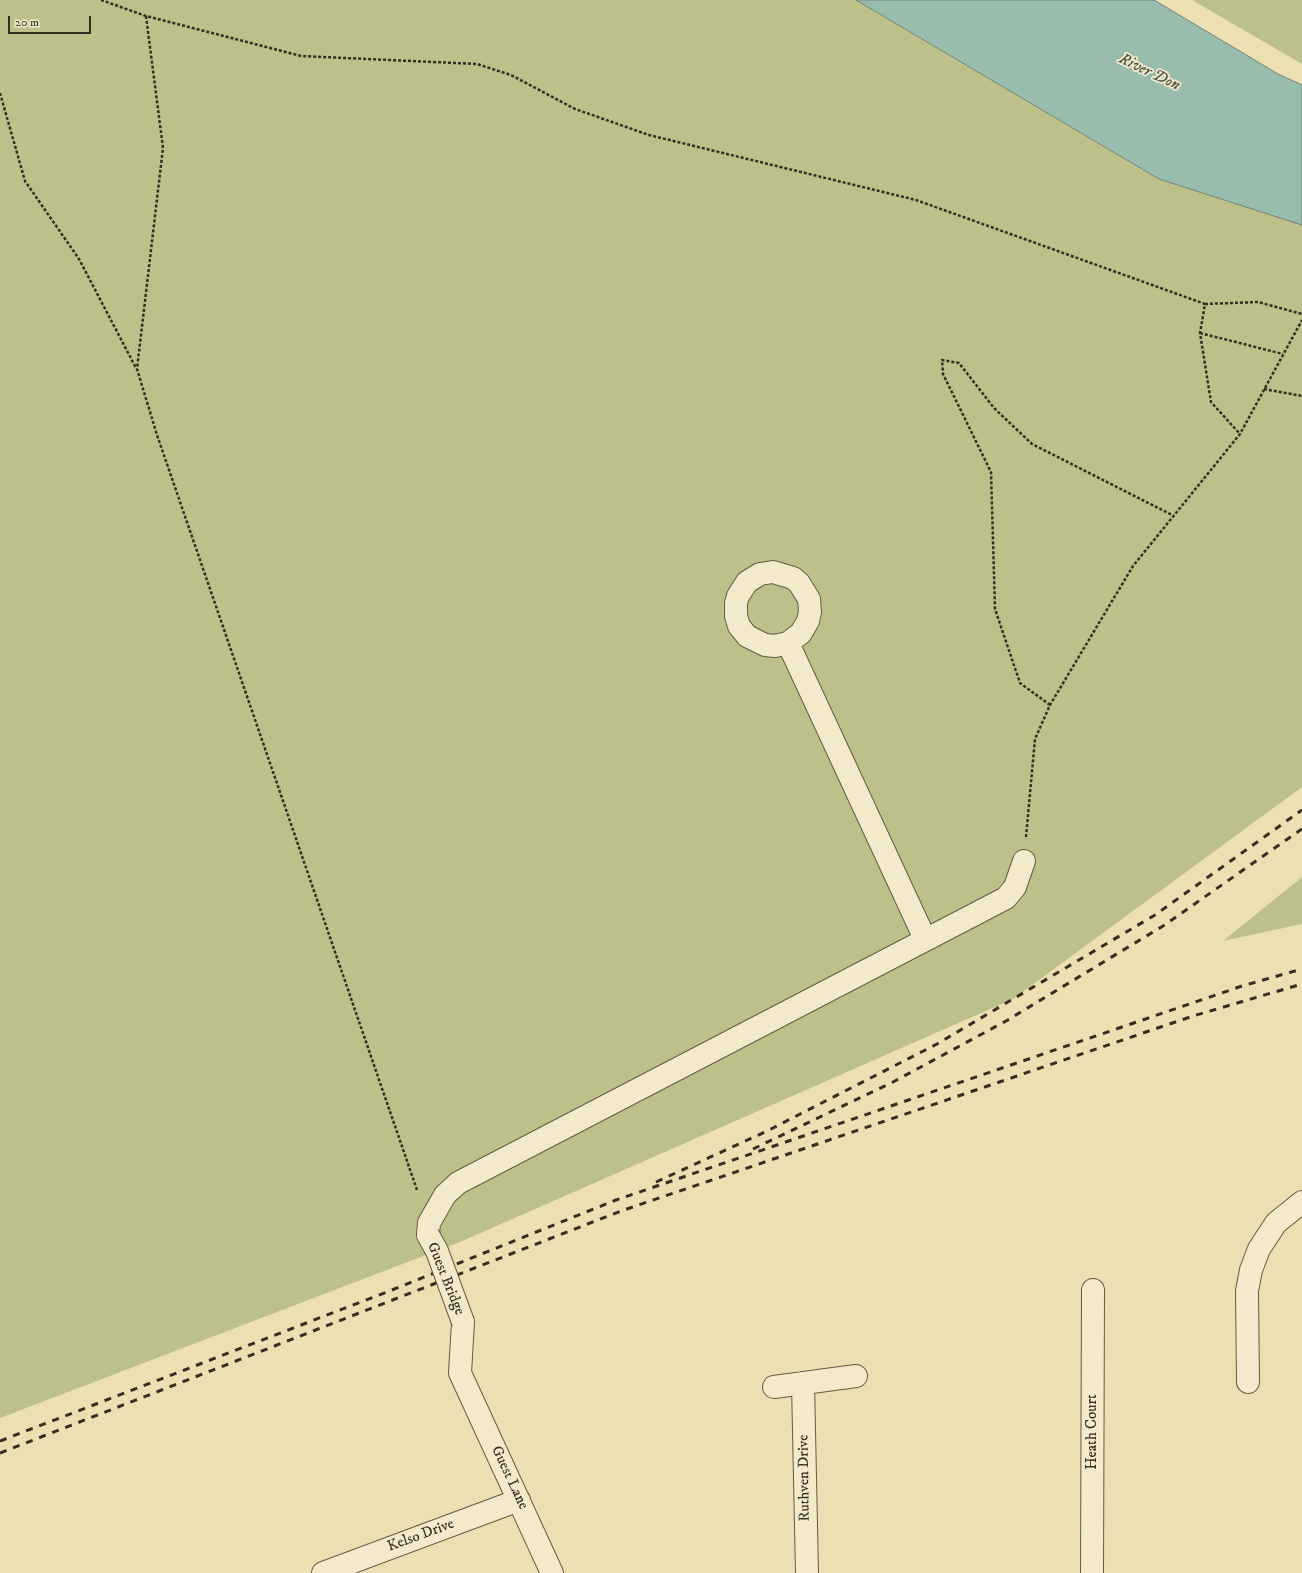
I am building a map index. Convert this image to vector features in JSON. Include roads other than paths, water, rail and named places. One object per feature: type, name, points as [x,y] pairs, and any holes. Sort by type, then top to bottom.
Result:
[{"type":"street","points":[[788,643],[925,939],[1006,898],[1015,887],[1024,861]]},
{"type":"street","name":"Guest Bridge","points":[[463,1322],[428,1229],[445,1194],[458,1183],[925,939]]},
{"type":"street","points":[[1248,1382],[1247,1291],[1251,1270],[1259,1249],[1276,1223],[1302,1202]]},
{"type":"street","name":"Heath Court","points":[[1092,1573],[1093,1290]]},
{"type":"street","name":"Guest Lane","points":[[463,1322],[460,1373],[552,1573]]},
{"type":"street","points":[[774,1387],[856,1376]]},
{"type":"street","name":"Ruthven Drive","points":[[803,1383],[807,1573]]},
{"type":"street","name":"Kelso Drive","points":[[322,1573],[519,1500]]},
{"type":"water","name":"River Don","points":[[856,0],[1154,0],[1278,74],[1302,85],[1302,225],[1159,179]]},
{"type":"railway","points":[[656,1182],[765,1132],[937,1044],[1155,915],[1302,810]]},
{"type":"railway","points":[[753,1149],[893,1082],[1006,1021],[1163,926],[1302,829]]},
{"type":"railway","points":[[0,1441],[392,1290],[616,1200],[1242,986],[1302,969]]},
{"type":"railway","points":[[0,1453],[621,1211],[1193,1016],[1302,984]]}]
